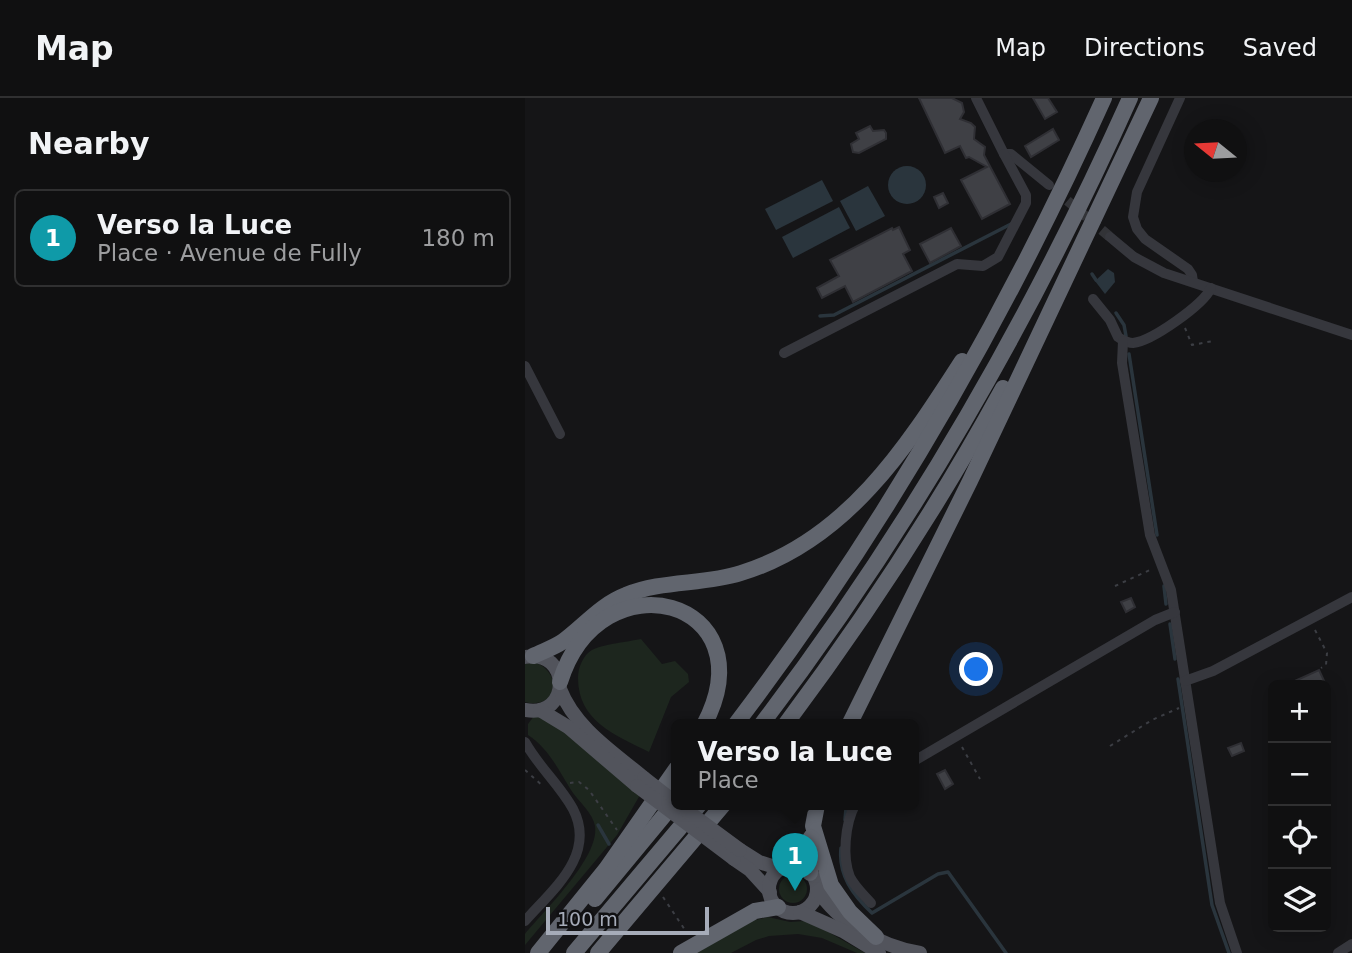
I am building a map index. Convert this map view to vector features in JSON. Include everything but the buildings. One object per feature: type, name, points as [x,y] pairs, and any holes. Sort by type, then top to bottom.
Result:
[{"type":"highway","points":[[739,719],[802,634],[893,497],[961,383],[1040,233],[1104,98]]},
{"type":"highway","points":[[765,719],[856,592],[958,432],[1060,245],[1130,98]]},
{"type":"highway","points":[[852,719],[970,481],[1151,98]]},
{"type":"highway","points":[[789,719],[899,561],[981,428],[1118,169]]},
{"type":"highway","points":[[528,656],[559,644],[604,606],[623,596],[647,589],[708,581],[750,570],[791,552],[832,526],[870,490],[910,437],[977,338],[1040,233]]},
{"type":"highway","points":[[560,685],[574,650],[592,629],[606,618],[635,605],[653,603],[671,606],[698,622],[710,636],[717,653],[719,685],[706,719]]},
{"type":"highway","points":[[538,953],[606,869],[671,776]]},
{"type":"highway","points":[[546,953],[671,810]]},
{"type":"highway","points":[[574,953],[695,810]]},
{"type":"highway","points":[[599,953],[719,810]]},
{"type":"highway","points":[[810,873],[810,845],[816,810]]},
{"type":"highway","points":[[813,826],[831,885],[877,945]]},
{"type":"highway","points":[[681,953],[748,915],[778,907]]},
{"type":"main road","points":[[528,656],[541,657],[552,664],[557,670],[568,706],[580,723],[641,782],[671,800]]},
{"type":"main road","points":[[533,710],[553,702],[560,685]]},
{"type":"main road","points":[[533,710],[568,727],[671,805]]},
{"type":"main road","points":[[678,810],[737,855],[781,869],[795,866],[810,873],[817,889],[838,915],[877,945]]},
{"type":"main road","points":[[685,810],[737,855],[770,892],[778,907],[790,913],[800,912],[877,945],[895,946],[920,953]]},
{"type":"main road","points":[[770,892],[773,878],[781,869]]},
{"type":"main road","points":[[800,912],[812,903],[817,889]]},
{"type":"street","points":[[784,353],[957,264],[983,266],[998,257],[1026,203],[1025,195],[976,98]]},
{"type":"street","points":[[1180,98],[1137,192],[1132,212],[1140,233],[1188,269],[1193,282]]},
{"type":"street","points":[[1004,155],[1011,155],[1049,185]]},
{"type":"street","points":[[1109,237],[1126,252],[1150,266],[1352,335]]},
{"type":"street","points":[[1093,299],[1110,320],[1118,337],[1132,343],[1181,317],[1201,303],[1211,288]]},
{"type":"street","points":[[1123,341],[1122,363],[1145,510],[1150,535],[1171,590],[1220,903],[1237,953]]},
{"type":"street","points":[[525,366],[560,434]]},
{"type":"street","points":[[1185,681],[1213,671],[1352,597]]},
{"type":"street","points":[[919,758],[1155,620],[1175,612]]},
{"type":"street","points":[[525,742],[573,809],[581,839],[578,855],[567,873],[525,921]]},
{"type":"street","points":[[853,810],[847,841],[848,868],[854,883],[871,903]]},
{"type":"street","points":[[1338,953],[1352,944]]},
{"type":"path","points":[[1181,317],[1190,344],[1195,346],[1213,341]]},
{"type":"path","points":[[1115,586],[1162,566]]},
{"type":"path","points":[[1309,620],[1327,653],[1326,665],[1321,668]]},
{"type":"path","points":[[1110,746],[1165,713],[1189,707]]},
{"type":"path","points":[[956,737],[980,779]]},
{"type":"path","points":[[556,787],[579,782],[589,790],[620,834]]},
{"type":"path","points":[[663,897],[687,933]]},
{"type":"shaded area","points":[[907,166],[920,172],[926,185],[920,198],[907,204],[894,198],[888,185],[894,172]]},
{"type":"shaded area","points":[[822,180],[833,201],[776,230],[765,209]]},
{"type":"shaded area","points":[[868,186],[885,216],[856,231],[840,201]]},
{"type":"shaded area","points":[[839,207],[850,228],[793,258],[782,237]]},
{"type":"shaded area","points":[[1108,269],[1114,273],[1115,282],[1105,294],[1095,281]]},
{"type":"shaded area","points":[[641,639],[662,664],[675,661],[688,674],[689,682],[671,697],[649,752],[612,732],[591,716],[584,705],[578,678],[582,662],[592,650]]},
{"type":"shaded area","points":[[535,662],[551,675],[553,690],[543,701],[525,702],[525,664]]},
{"type":"shaded area","points":[[534,716],[548,718],[640,795],[617,835],[525,945],[525,934],[569,883],[589,853],[595,826],[553,760],[528,735],[528,724]]},
{"type":"shaded area","points":[[793,875],[803,879],[807,889],[803,899],[793,903],[783,899],[779,889],[783,879]]},
{"type":"shaded area","points":[[768,917],[790,922],[805,921],[865,953],[857,953],[822,938],[798,934],[769,936],[731,953],[697,953],[751,921]]},
{"type":"waterway","points":[[820,316],[834,315],[1011,224]]},
{"type":"waterway","points":[[1092,274],[1096,280]]},
{"type":"waterway","points":[[1116,313],[1124,325],[1126,336]]},
{"type":"waterway","points":[[1129,354],[1157,535]]},
{"type":"waterway","points":[[1164,586],[1166,604]]},
{"type":"waterway","points":[[1170,624],[1175,659]]},
{"type":"waterway","points":[[1178,679],[1212,905],[1229,953]]},
{"type":"waterway","points":[[845,820],[846,810]]},
{"type":"waterway","points":[[598,825],[609,844]]},
{"type":"waterway","points":[[841,848],[844,876],[872,913],[938,874],[948,872],[1006,953]]},
{"type":"tunnel","points":[[1056,191],[1110,237]]},
{"type":"place","name":"Verso la Luce","points":[[795,891]]}]
